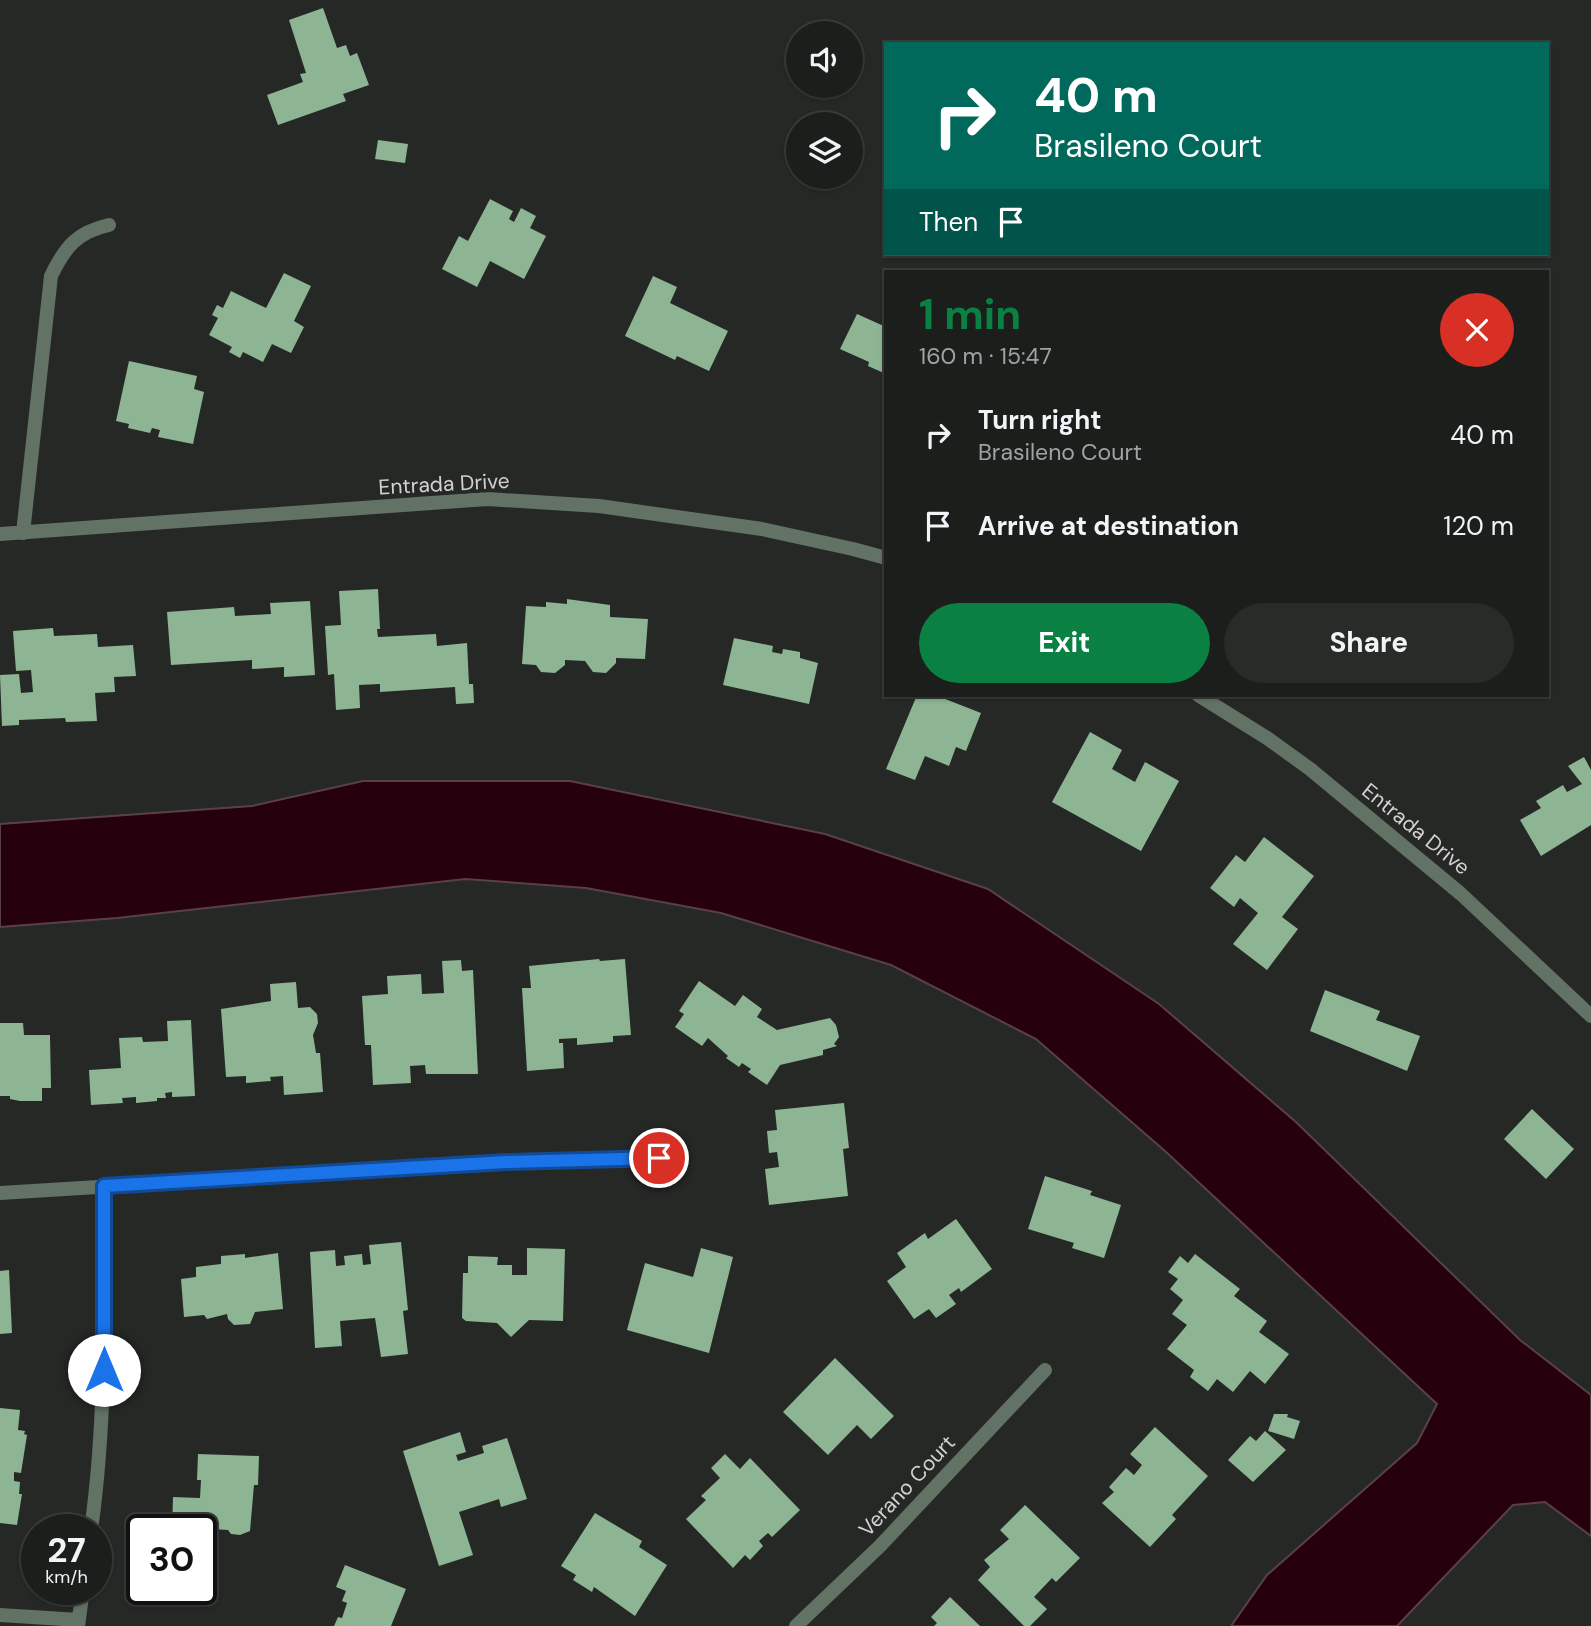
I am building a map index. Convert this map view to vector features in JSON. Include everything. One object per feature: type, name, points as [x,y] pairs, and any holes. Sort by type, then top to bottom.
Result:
[{"type":"street","points":[[23,533],[51,276],[61,255],[76,238],[109,225]]},
{"type":"street","name":"Entrada Drive","points":[[0,534],[487,499],[599,506],[762,528],[884,557]]},
{"type":"street","name":"Entrada Drive","points":[[1201,697],[1267,738],[1310,769],[1461,894],[1591,1016]]},
{"type":"street","points":[[0,1194],[492,1163],[659,1158]]},
{"type":"street","points":[[93,1514],[104,1370],[104,1186]]},
{"type":"street","name":"Verano Court","points":[[796,1626],[880,1546],[1045,1370]]},
{"type":"street","points":[[0,1615],[78,1623],[81,1605]]},
{"type":"shaded area","points":[[363,781],[570,781],[825,834],[988,889],[1159,1004],[1297,1123],[1520,1340],[1591,1395],[1591,1536],[1545,1502],[1513,1505],[1397,1626],[1231,1626],[1267,1575],[1417,1443],[1437,1404],[1165,1151],[1036,1039],[891,965],[721,913],[586,888],[465,879],[117,918],[0,927],[0,824],[252,806]]},
{"type":"building","points":[[323,8],[337,48],[346,45],[350,56],[357,53],[369,85],[343,94],[346,101],[278,125],[267,95],[303,82],[300,74],[306,73],[289,20]]},
{"type":"building","points":[[378,140],[408,144],[405,163],[375,159]]},
{"type":"building","points":[[490,199],[513,211],[509,219],[514,222],[521,208],[536,216],[530,228],[546,236],[524,279],[490,261],[477,287],[442,269],[459,236],[468,241]]},
{"type":"building","points":[[284,273],[311,286],[294,321],[304,327],[291,353],[272,344],[263,362],[243,352],[240,358],[229,352],[232,347],[209,335],[218,318],[212,315],[217,305],[223,308],[231,291],[266,308]]},
{"type":"building","points":[[653,276],[677,287],[670,303],[728,331],[709,371],[677,356],[675,360],[625,336]]},
{"type":"building","points":[[857,314],[884,326],[884,373],[868,366],[869,362],[840,349]]},
{"type":"building","points":[[129,361],[197,376],[194,389],[204,392],[193,444],[158,437],[160,430],[152,428],[150,433],[128,428],[129,424],[116,421]]},
{"type":"building","points":[[378,589],[378,637],[436,634],[437,646],[467,643],[469,684],[473,684],[474,703],[456,704],[455,687],[380,692],[380,684],[359,685],[360,708],[336,710],[334,674],[328,675],[325,626],[341,625],[339,591]]},
{"type":"building","points":[[567,599],[610,605],[610,617],[648,619],[645,659],[616,658],[616,663],[606,673],[593,672],[585,661],[565,660],[565,665],[555,673],[541,672],[536,665],[522,664],[526,606],[546,607],[546,602],[567,604]]},
{"type":"building","points":[[310,601],[315,675],[284,677],[284,667],[252,669],[252,660],[171,665],[167,612],[234,607],[235,616],[271,614],[270,603]]},
{"type":"building","points":[[53,628],[54,636],[97,634],[98,647],[133,645],[136,676],[114,677],[115,692],[95,693],[97,721],[66,722],[65,718],[19,720],[19,725],[2,726],[0,675],[19,674],[21,693],[33,692],[31,670],[16,671],[13,631]]},
{"type":"building","points":[[734,638],[773,646],[772,652],[782,654],[783,649],[800,652],[800,658],[818,663],[809,704],[723,685]]},
{"type":"building","points":[[916,697],[940,697],[981,713],[966,751],[956,747],[949,766],[925,756],[915,780],[886,769]]},
{"type":"building","points":[[1090,732],[1122,750],[1112,769],[1135,782],[1145,762],[1179,781],[1141,851],[1052,802]]},
{"type":"building","points":[[1584,757],[1591,770],[1591,825],[1541,856],[1520,820],[1541,808],[1536,801],[1563,785],[1567,792],[1582,784],[1568,766]]},
{"type":"building","points":[[1264,837],[1314,876],[1282,917],[1298,929],[1267,970],[1233,944],[1258,913],[1240,898],[1234,907],[1210,888],[1236,855],[1245,862]]},
{"type":"building","points":[[625,959],[631,1035],[613,1036],[613,1042],[577,1045],[577,1038],[559,1039],[559,1043],[563,1043],[564,1068],[527,1071],[522,988],[531,988],[529,966]]},
{"type":"building","points":[[461,960],[462,971],[473,970],[478,1074],[426,1074],[425,1065],[410,1066],[411,1083],[373,1085],[371,1045],[365,1045],[362,996],[388,994],[387,976],[421,974],[422,994],[444,993],[442,961]]},
{"type":"building","points":[[699,981],[735,1006],[743,995],[762,1009],[757,1017],[777,1030],[830,1018],[836,1025],[839,1037],[834,1044],[837,1046],[823,1050],[823,1055],[780,1065],[767,1085],[748,1072],[751,1069],[742,1063],[739,1067],[726,1058],[728,1056],[708,1038],[702,1046],[675,1027],[684,1014],[679,1011]]},
{"type":"building","points":[[296,982],[298,1008],[310,1007],[317,1014],[318,1023],[313,1035],[316,1053],[320,1053],[323,1092],[284,1095],[283,1076],[270,1077],[271,1081],[246,1083],[246,1076],[226,1077],[221,1009],[271,1001],[270,984]]},
{"type":"building","points":[[1325,990],[1380,1011],[1376,1020],[1420,1036],[1407,1071],[1310,1031]]},
{"type":"building","points":[[191,1020],[195,1096],[172,1097],[172,1092],[165,1093],[166,1098],[157,1098],[157,1101],[136,1103],[136,1097],[122,1098],[123,1103],[91,1105],[89,1070],[121,1068],[119,1038],[142,1037],[143,1042],[168,1041],[167,1021]]},
{"type":"building","points":[[0,1023],[23,1023],[24,1035],[50,1035],[51,1088],[42,1088],[42,1101],[20,1101],[10,1099],[10,1096],[0,1096]]},
{"type":"building","points":[[844,1103],[849,1148],[843,1149],[848,1196],[769,1205],[765,1169],[779,1167],[777,1152],[769,1153],[767,1131],[777,1130],[775,1110]]},
{"type":"building","points":[[1532,1109],[1574,1149],[1546,1179],[1504,1139]]},
{"type":"building","points":[[1045,1176],[1092,1191],[1090,1195],[1121,1205],[1104,1258],[1072,1248],[1074,1243],[1028,1229]]},
{"type":"building","points":[[956,1219],[992,1269],[961,1292],[959,1288],[949,1295],[956,1304],[936,1318],[929,1309],[914,1319],[887,1281],[906,1267],[897,1253],[925,1233],[928,1239]]},
{"type":"building","points":[[401,1242],[408,1310],[403,1311],[408,1354],[381,1357],[375,1318],[340,1321],[342,1346],[315,1348],[310,1252],[335,1250],[336,1266],[345,1265],[344,1256],[362,1254],[363,1265],[371,1264],[369,1245]]},
{"type":"building","points":[[527,1248],[565,1249],[563,1321],[529,1320],[511,1337],[497,1323],[466,1321],[462,1318],[463,1273],[468,1273],[468,1256],[498,1257],[497,1265],[512,1265],[512,1275],[527,1275]]},
{"type":"building","points":[[701,1248],[733,1257],[709,1353],[627,1330],[645,1263],[693,1277]]},
{"type":"building","points":[[278,1253],[283,1309],[255,1312],[250,1324],[234,1325],[227,1314],[207,1319],[204,1315],[184,1317],[181,1279],[196,1277],[196,1267],[221,1264],[221,1256],[245,1254],[245,1258]]},
{"type":"building","points":[[1195,1254],[1240,1289],[1234,1296],[1267,1321],[1259,1332],[1289,1354],[1265,1384],[1250,1371],[1233,1392],[1217,1379],[1208,1391],[1190,1377],[1194,1370],[1167,1349],[1187,1325],[1172,1314],[1183,1300],[1170,1289],[1178,1279],[1168,1272],[1180,1256],[1188,1263]]},
{"type":"building","points":[[9,1270],[12,1333],[0,1334],[0,1271]]},
{"type":"building","points":[[835,1358],[894,1416],[871,1439],[857,1425],[828,1455],[783,1412]]},
{"type":"building","points":[[0,1408],[20,1410],[18,1430],[25,1431],[24,1434],[27,1435],[21,1473],[14,1472],[14,1481],[20,1482],[19,1494],[22,1494],[17,1525],[0,1523]]},
{"type":"building","points":[[1274,1414],[1288,1414],[1287,1417],[1300,1421],[1294,1439],[1268,1431]]},
{"type":"building","points":[[1155,1427],[1208,1476],[1172,1515],[1176,1519],[1150,1547],[1102,1503],[1114,1492],[1109,1487],[1126,1468],[1134,1475],[1142,1465],[1130,1454]]},
{"type":"building","points":[[1265,1431],[1286,1450],[1253,1482],[1228,1460],[1250,1436],[1256,1441]]},
{"type":"building","points":[[460,1432],[466,1452],[456,1455],[458,1461],[484,1453],[482,1446],[507,1438],[527,1499],[501,1507],[499,1499],[459,1512],[473,1555],[439,1566],[403,1451]]},
{"type":"building","points":[[198,1454],[259,1456],[258,1485],[254,1485],[250,1531],[240,1535],[217,1529],[217,1514],[172,1514],[173,1497],[200,1498],[201,1480],[197,1480]]},
{"type":"building","points":[[725,1454],[740,1469],[750,1458],[800,1510],[772,1537],[768,1533],[759,1541],[763,1546],[750,1560],[745,1555],[733,1568],[686,1519],[706,1500],[701,1496],[720,1478],[711,1468]]},
{"type":"building","points":[[1025,1505],[1080,1558],[1056,1582],[1052,1578],[1034,1597],[1047,1609],[1030,1626],[1024,1626],[978,1580],[990,1567],[984,1560],[1009,1539],[1000,1530]]},
{"type":"building","points":[[595,1513],[642,1541],[639,1547],[667,1565],[635,1616],[594,1587],[592,1592],[573,1580],[576,1575],[561,1566]]},
{"type":"building","points":[[345,1565],[406,1589],[391,1626],[334,1626],[338,1617],[342,1618],[347,1603],[342,1601],[346,1591],[336,1587]]},
{"type":"building","points":[[950,1597],[980,1626],[934,1626],[937,1623],[931,1617]]},
{"type":"route","points":[[104,1370],[104,1186],[506,1162],[659,1158]]}]
